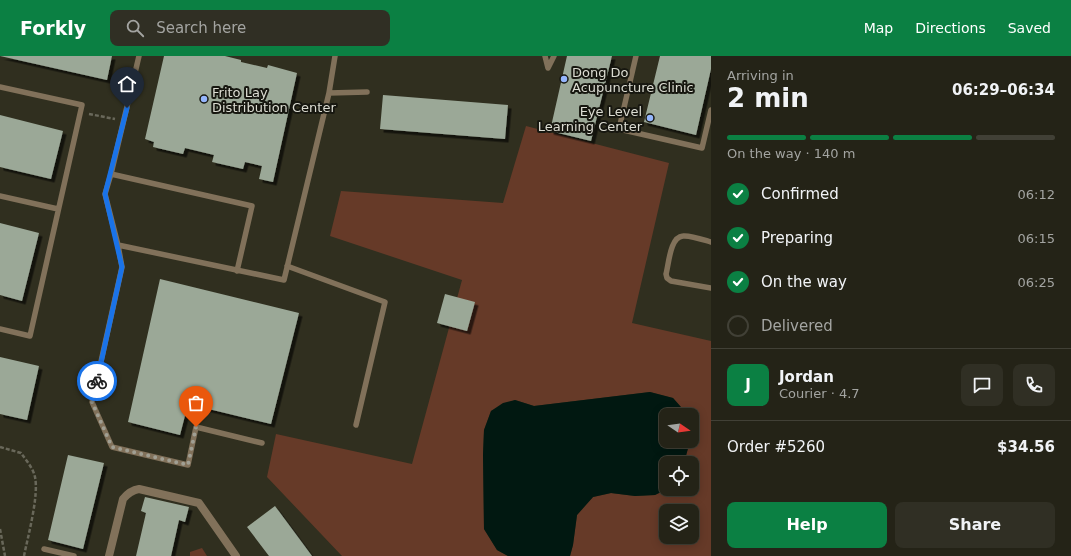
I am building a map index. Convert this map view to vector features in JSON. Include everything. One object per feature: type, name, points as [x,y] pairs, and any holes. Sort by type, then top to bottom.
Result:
[{"type":"street","points":[[109,556],[123,499],[133,490],[139,489],[199,503],[236,556]]},
{"type":"lane","points":[[139,56],[105,194],[122,267],[92,402],[112,447],[188,465],[196,427],[262,442]]},
{"type":"lane","points":[[118,245],[284,280],[329,93],[335,56]]},
{"type":"lane","points":[[545,56],[548,68],[554,56]]},
{"type":"lane","points":[[636,56],[619,129],[702,148],[711,110]]},
{"type":"lane","points":[[0,87],[82,105],[30,336],[0,329]]},
{"type":"lane","points":[[329,93],[367,92]]},
{"type":"lane","points":[[111,174],[252,206],[237,271]]},
{"type":"lane","points":[[0,196],[58,209]]},
{"type":"lane","points":[[711,242],[683,236],[676,239],[673,244],[666,274],[667,278],[671,281],[711,288]]},
{"type":"lane","points":[[287,266],[385,302],[356,425]]},
{"type":"lane","points":[[44,549],[74,556]]},
{"type":"path","points":[[80,112],[124,121]]},
{"type":"path","points":[[0,447],[21,453],[35,476],[32,520],[24,556]]},
{"type":"path","points":[[0,529],[5,556]]},
{"type":"shaded area","points":[[526,126],[669,163],[632,323],[711,341],[711,556],[570,556],[577,515],[593,497],[611,493],[635,496],[655,495],[659,493],[659,496],[699,496],[699,456],[686,456],[688,448],[699,448],[699,408],[682,408],[673,398],[650,392],[534,406],[515,400],[491,411],[484,430],[484,529],[497,550],[508,556],[342,556],[267,477],[276,434],[412,464],[462,280],[330,236],[341,191],[503,203]]},
{"type":"shaded area","points":[[650,392],[673,398],[682,408],[659,408],[659,448],[688,448],[686,456],[659,456],[659,493],[655,495],[635,496],[611,493],[593,497],[577,515],[570,556],[508,556],[497,550],[484,529],[484,430],[491,411],[503,403],[515,400],[534,406]]},
{"type":"shaded area","points":[[202,548],[207,556],[190,556],[190,552]]},
{"type":"building","points":[[0,56],[112,56],[107,80]]},
{"type":"building","points":[[164,56],[225,56],[241,60],[241,62],[267,68],[268,65],[297,73],[273,182],[259,179],[262,166],[245,162],[243,169],[212,162],[214,155],[185,148],[183,154],[153,147],[154,142],[145,139]]},
{"type":"building","points":[[567,56],[612,56],[591,141],[550,131]]},
{"type":"building","points":[[660,56],[711,56],[711,69],[696,135],[644,122]]},
{"type":"building","points":[[383,95],[508,105],[505,139],[380,129]]},
{"type":"building","points":[[0,115],[63,131],[51,179],[0,167]]},
{"type":"building","points":[[0,223],[39,233],[22,301],[0,295]]},
{"type":"building","points":[[160,279],[299,313],[271,424],[188,404],[180,435],[128,422]]},
{"type":"building","points":[[445,294],[475,302],[467,331],[437,323]]},
{"type":"building","points":[[0,357],[39,366],[27,420],[0,414]]},
{"type":"building","points":[[68,455],[104,463],[83,549],[48,540]]},
{"type":"building","points":[[145,497],[189,507],[185,522],[179,520],[171,556],[136,556],[146,513],[141,511]]},
{"type":"building","points":[[275,506],[312,556],[269,556],[247,527]]},
{"type":"way so far","points":[[97,381],[92,402],[112,447],[188,465],[196,427]]},
{"type":"place","name":"Dong Do Acupuncture Clinic","points":[[564,79]]},
{"type":"place","name":"Frito Lay Distribution Center","points":[[204,99]]},
{"type":"place","name":"Eye Level Learning Center","points":[[650,118]]},
{"type":"route","points":[[97,381],[122,267],[105,194],[127,108]]}]
